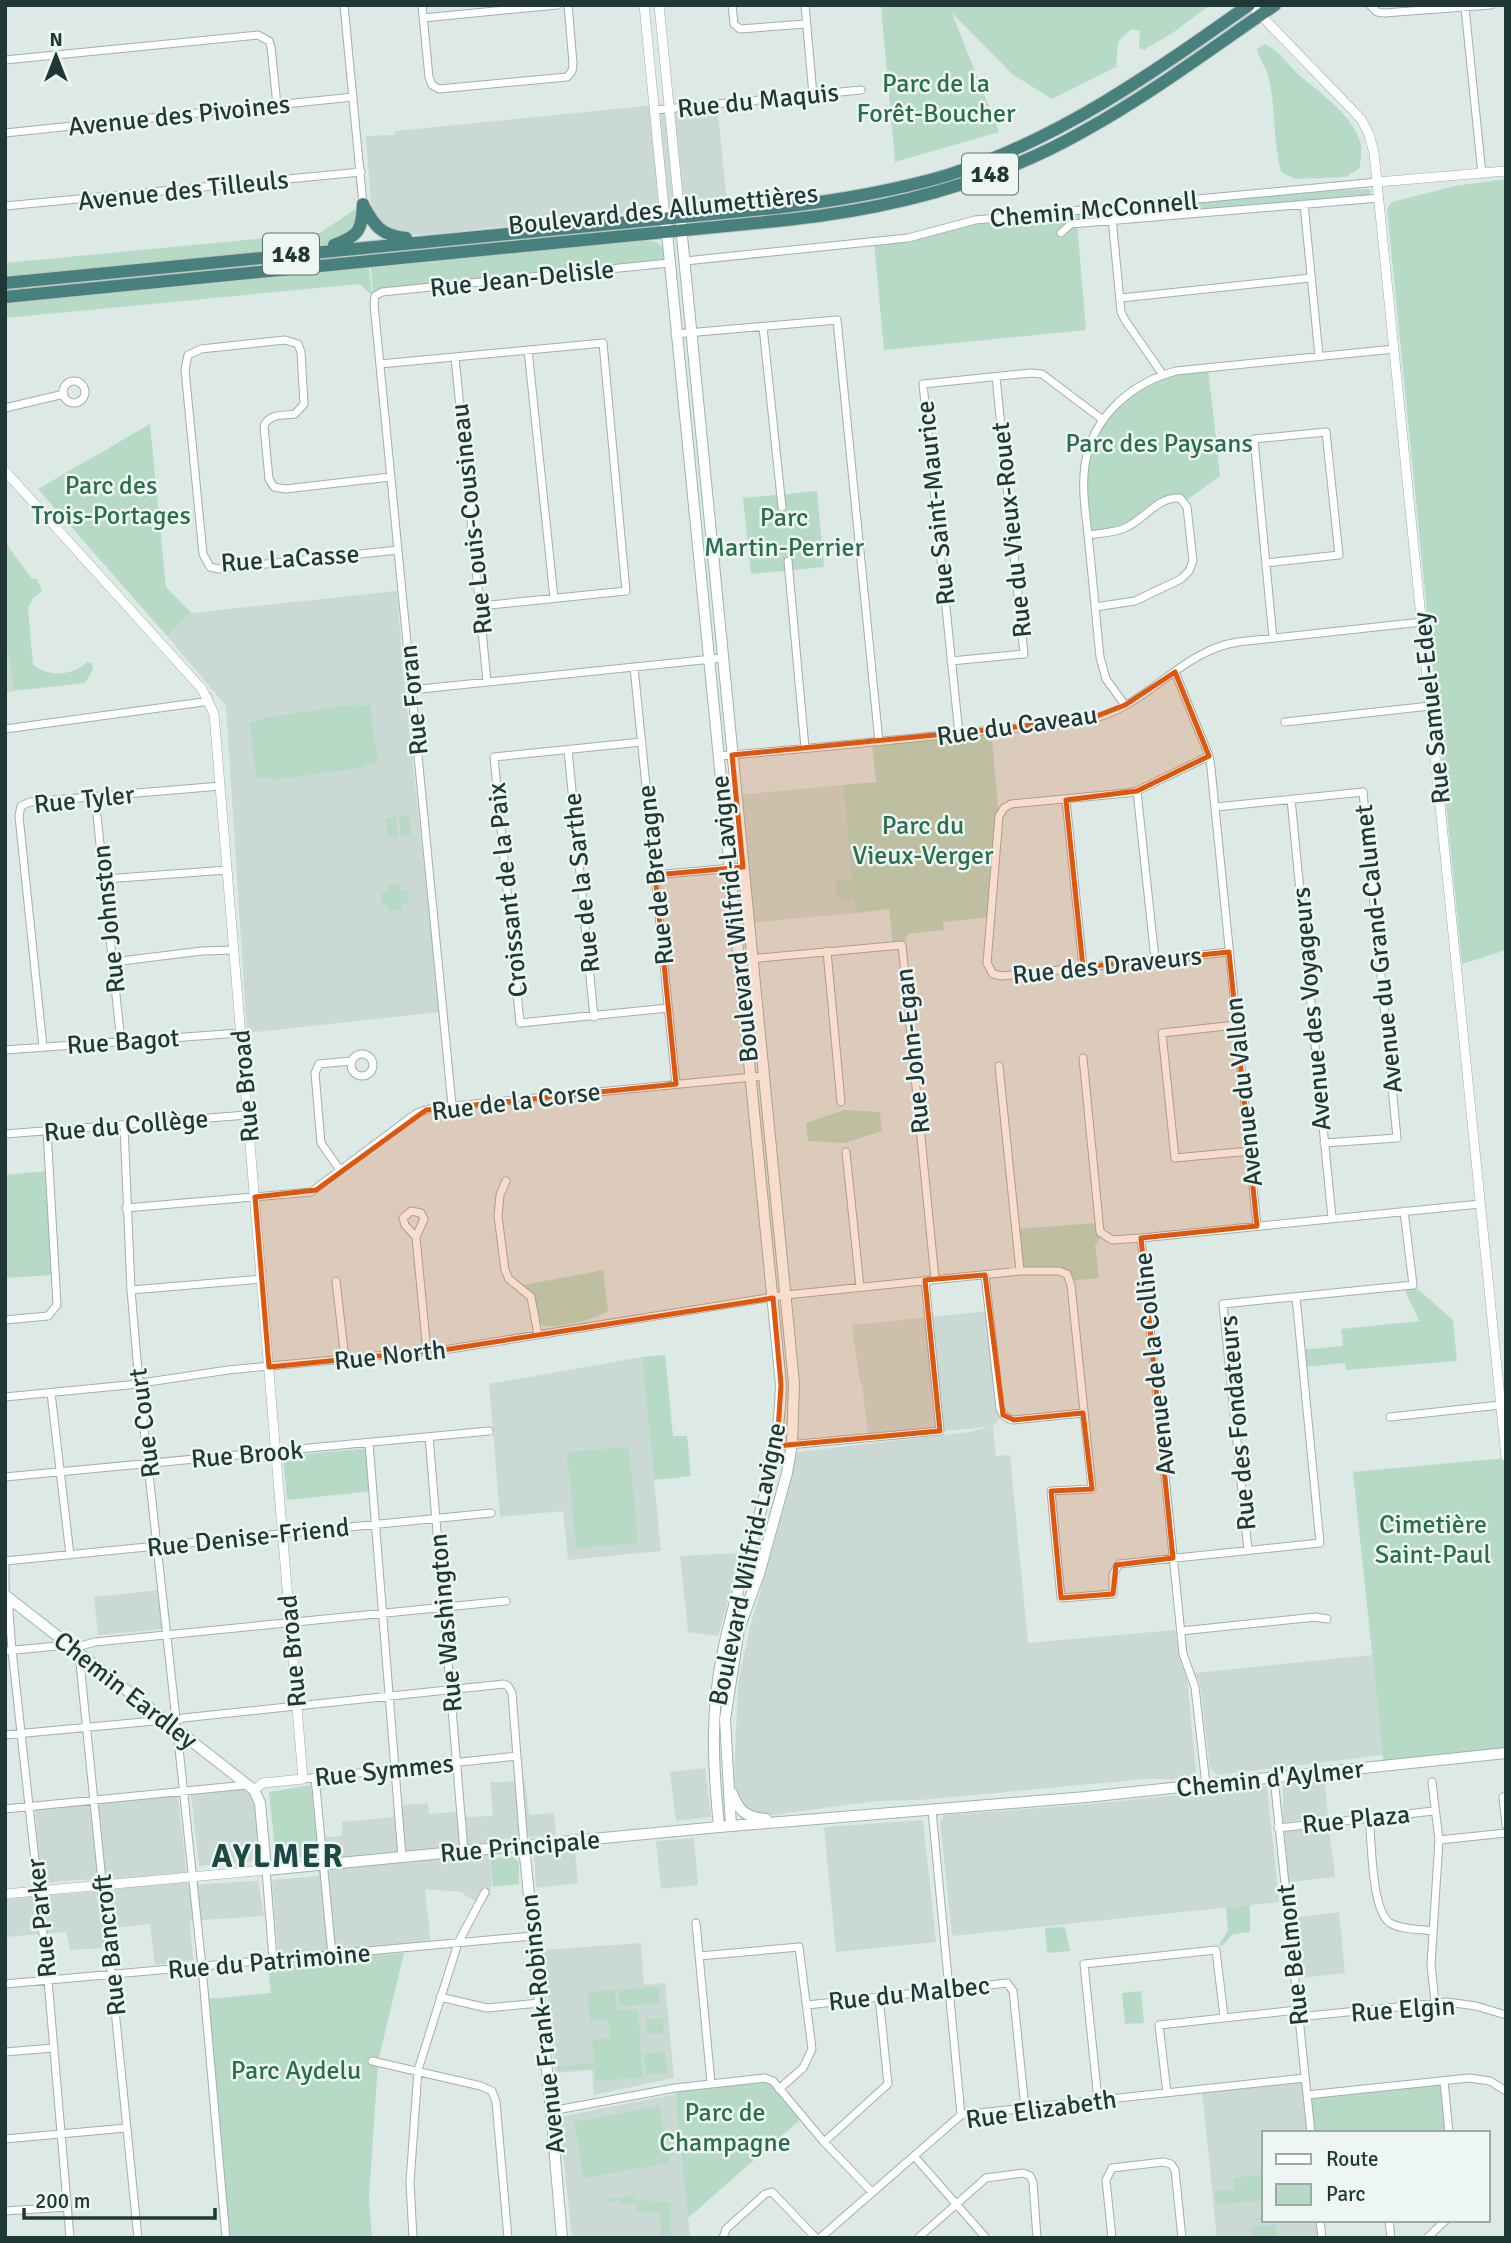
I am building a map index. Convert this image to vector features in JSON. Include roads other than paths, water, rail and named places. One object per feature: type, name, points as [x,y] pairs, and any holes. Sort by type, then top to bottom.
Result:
[{"type":"highway","name":"Boulevard des Allumettières","points":[[5,283],[433,240],[681,223],[786,220],[880,207],[953,187],[1055,146],[1160,84],[1254,8],[1275,5]]},
{"type":"highway","points":[[363,204],[375,227],[383,233],[393,237],[433,240]]},
{"type":"highway","points":[[297,253],[332,246],[352,237],[359,230],[363,204]]},
{"type":"highway","name":"Boulevard des Allumettières","points":[[5,297],[666,224]]},
{"type":"main road","name":"Boulevard Wilfrid-Lavigne","points":[[681,223],[794,1383],[792,1444],[779,1503],[737,1641],[725,1719],[731,1826]]},
{"type":"main road","name":"Boulevard Wilfrid-Lavigne","points":[[666,224],[781,1385],[777,1446],[770,1483],[729,1626],[716,1694],[712,1746],[719,1827]]},
{"type":"main road","name":"Chemin Eardley","points":[[7,1595],[250,1787]]},
{"type":"main road","name":"Chemin d'Aylmer","points":[[1034,1801],[1506,1753]]},
{"type":"main road","points":[[728,1777],[742,1812],[749,1816],[792,1821]]},
{"type":"main road","points":[[250,1787],[260,1803],[267,1870]]},
{"type":"main road","name":"Rue Principale","points":[[267,1870],[719,1827],[1034,1801]]},
{"type":"main road","name":"Avenue Frank-Robinson","points":[[524,1846],[562,2238]]},
{"type":"street","points":[[344,5],[363,204]]},
{"type":"street","points":[[422,5],[430,82],[435,88],[444,89],[567,76],[572,71],[573,63],[568,5]]},
{"type":"street","points":[[423,18],[557,5]]},
{"type":"street","name":"Boulevard Wilfrid-Lavigne","points":[[644,5],[666,224]]},
{"type":"street","name":"Boulevard Wilfrid-Lavigne","points":[[659,5],[681,223]]},
{"type":"street","points":[[732,5],[734,24],[740,29],[806,24]]},
{"type":"street","points":[[805,5],[813,94]]},
{"type":"street","points":[[1370,5],[1377,12],[1384,13],[1490,5]]},
{"type":"street","name":"Rue Samuel-Edey","points":[[1254,8],[1361,119],[1372,142],[1506,1457]]},
{"type":"street","points":[[1465,8],[1482,174]]},
{"type":"street","points":[[5,60],[258,35],[269,41],[271,47],[277,105]]},
{"type":"street","name":"Rue du Maquis","points":[[655,110],[861,90]]},
{"type":"street","name":"Avenue des Pivoines","points":[[5,133],[353,97]]},
{"type":"street","name":"Chemin McConnell","points":[[685,261],[896,240],[919,236],[965,221],[1506,171]]},
{"type":"street","name":"Avenue des Tilleuls","points":[[5,206],[361,172]]},
{"type":"street","points":[[1061,233],[1071,224],[1379,198]]},
{"type":"street","points":[[1304,204],[1319,356]]},
{"type":"street","points":[[1111,207],[1121,312],[1163,375]]},
{"type":"street","name":"Rue Jean-Delisle","points":[[375,296],[382,292],[669,263]]},
{"type":"street","points":[[1121,298],[1310,278]]},
{"type":"street","name":"Rue Foran","points":[[375,296],[390,477],[452,1105]]},
{"type":"street","points":[[675,334],[837,320],[880,742]]},
{"type":"street","points":[[763,327],[782,507]]},
{"type":"street","name":"Rue LaCasse","points":[[390,477],[285,489],[274,487],[269,479],[264,425],[274,416],[295,414],[304,404],[301,352],[298,344],[285,340],[201,349],[188,355],[185,370],[203,554],[211,566],[219,569],[398,550]]},
{"type":"street","points":[[380,364],[603,343],[626,591],[480,606]]},
{"type":"street","points":[[1125,705],[1102,668],[1084,496],[1085,464],[1094,435],[1103,420],[1125,396],[1163,375],[1208,367],[1394,349]]},
{"type":"street","points":[[528,350],[554,598]]},
{"type":"street","name":"Rue Louis-Cousineau","points":[[455,357],[487,681]]},
{"type":"street","name":"Rue Saint-Maurice","points":[[958,734],[923,384],[1042,374],[1103,420]]},
{"type":"street","name":"Rue du Vieux-Rouet","points":[[951,661],[1024,654],[996,377]]},
{"type":"street","points":[[5,408],[64,394]]},
{"type":"street","points":[[1266,563],[1339,555],[1326,432],[1254,439],[1273,638]]},
{"type":"street","name":"Rue Broad","points":[[5,471],[208,697],[216,721],[303,1779]]},
{"type":"street","points":[[1088,535],[1126,527],[1165,500],[1180,498],[1187,507],[1193,561],[1189,571],[1181,579],[1135,601],[1095,607]]},
{"type":"street","points":[[788,561],[805,748]]},
{"type":"street","name":"Rue du Caveau","points":[[719,757],[1087,720],[1125,705],[1199,655],[1218,646],[1422,622]]},
{"type":"street","points":[[411,690],[722,658]]},
{"type":"street","name":"Rue de Bretagne","points":[[634,667],[676,1084]]},
{"type":"street","name":"Avenue du Vallon","points":[[1175,672],[1209,756],[1257,1226]]},
{"type":"street","points":[[5,729],[203,702],[208,697]]},
{"type":"street","points":[[1285,722],[1430,706]]},
{"type":"street","name":"Croissant de la Paix","points":[[642,742],[494,757],[517,997],[520,1023],[668,1009]]},
{"type":"street","name":"Rue de la Sarthe","points":[[568,750],[594,1017]]},
{"type":"street","name":"Rue des Draveurs","points":[[1209,756],[1137,791],[1011,804],[1004,808],[999,816],[987,963],[993,974],[1002,976],[1228,952]]},
{"type":"street","name":"Rue Tyler","points":[[43,1047],[21,806],[30,802],[220,786]]},
{"type":"street","points":[[1137,791],[1155,959]]},
{"type":"street","name":"Avenue du Grand-Calumet","points":[[1216,807],[1363,792],[1397,1138],[1324,1143]]},
{"type":"street","name":"Rue Johnston","points":[[95,797],[121,1042]]},
{"type":"street","name":"Avenue des Voyageurs","points":[[1291,799],[1332,1219]]},
{"type":"street","points":[[1066,800],[1083,967]]},
{"type":"street","points":[[655,875],[743,867]]},
{"type":"street","points":[[105,879],[227,870]]},
{"type":"street","name":"Rue John-Egan","points":[[738,960],[902,945],[934,1279]]},
{"type":"street","points":[[113,962],[234,950]]},
{"type":"street","points":[[827,951],[841,1102]]},
{"type":"street","points":[[1236,1025],[1162,1033],[1175,1158],[1250,1151]]},
{"type":"street","name":"Rue Bagot","points":[[5,1050],[240,1033]]},
{"type":"street","points":[[1083,1058],[1100,1232],[1112,1240],[1142,1238]]},
{"type":"street","points":[[340,1170],[321,1143],[315,1070],[323,1063],[351,1061]]},
{"type":"street","points":[[999,1066],[1020,1271]]},
{"type":"street","name":"Rue de la Corse","points":[[126,1208],[311,1192],[419,1112],[452,1105],[763,1076]]},
{"type":"street","name":"Rue du Collège","points":[[5,1134],[247,1115]]},
{"type":"street","name":"Rue Court","points":[[124,1125],[126,1208],[139,1383],[202,1967],[226,2238]]},
{"type":"street","points":[[5,1320],[48,1316],[57,1305],[47,1131]]},
{"type":"street","points":[[846,1152],[860,1287]]},
{"type":"street","points":[[506,1181],[500,1195],[499,1216],[505,1270],[509,1279],[531,1297],[538,1335]]},
{"type":"street","name":"Avenue de la Colline","points":[[1206,1785],[1195,1687],[1183,1654],[1142,1238],[1480,1204]]},
{"type":"street","name":"Rue des Fondateurs","points":[[1248,1550],[1223,1304],[1413,1285],[1405,1211]]},
{"type":"street","points":[[416,1237],[427,1352]]},
{"type":"street","points":[[773,1297],[1020,1271],[1059,1271],[1069,1277],[1092,1489],[1051,1491],[1061,1598],[1113,1594],[1112,1574],[1119,1564],[1320,1544],[1296,1297]]},
{"type":"street","points":[[985,1275],[1003,1415],[1014,1420],[1083,1413]]},
{"type":"street","points":[[131,1290],[261,1279]]},
{"type":"street","points":[[777,1446],[940,1431],[925,1280]]},
{"type":"street","points":[[336,1282],[345,1359]]},
{"type":"street","name":"Rue North","points":[[5,1397],[139,1383],[228,1370],[427,1352],[773,1297]]},
{"type":"street","points":[[51,1393],[70,1555]]},
{"type":"street","points":[[1391,1417],[1500,1405]]},
{"type":"street","name":"Rue Brook","points":[[5,1477],[489,1431]]},
{"type":"street","name":"Rue Washington","points":[[429,1437],[464,1851]]},
{"type":"street","points":[[369,1443],[402,1857]]},
{"type":"street","name":"Rue Denise-Friend","points":[[5,1561],[491,1513]]},
{"type":"street","name":"Rue Parker","points":[[5,1561],[9,1651],[21,1734],[48,1980],[70,2238]]},
{"type":"street","points":[[76,1651],[95,1642],[506,1601]]},
{"type":"street","points":[[1181,1631],[1316,1617],[1327,1619]]},
{"type":"street","points":[[9,1651],[57,1646],[62,1640]]},
{"type":"street","name":"Rue Bancroft","points":[[76,1651],[94,1799],[138,2238]]},
{"type":"street","name":"Avenue Frank-Robinson","points":[[451,1690],[499,1684],[508,1686],[512,1693],[524,1846]]},
{"type":"street","points":[[176,1726],[297,1706],[451,1690]]},
{"type":"street","points":[[5,1735],[154,1720],[159,1716]]},
{"type":"street","name":"Rue Symmes","points":[[5,1809],[183,1790],[250,1787],[263,1783],[517,1756]]},
{"type":"street","points":[[315,1777],[332,1955]]},
{"type":"street","name":"Rue Belmont","points":[[1274,1778],[1311,2131]]},
{"type":"street","points":[[1432,1782],[1438,1840],[1431,1965],[1435,2003]]},
{"type":"street","points":[[1503,1797],[1506,1825]]},
{"type":"street","points":[[932,1810],[961,2115]]},
{"type":"street","name":"Rue Plaza","points":[[1278,1828],[1434,1811]]},
{"type":"street","points":[[1369,1818],[1381,1913],[1387,1921],[1396,1926],[1433,1931]]},
{"type":"street","points":[[1438,1840],[1505,1833],[1506,1841]]},
{"type":"street","points":[[267,1870],[273,1959]]},
{"type":"street","name":"Rue Principale","points":[[5,1894],[267,1870]]},
{"type":"street","points":[[413,2238],[410,2182],[418,2070],[458,1943],[485,1892]]},
{"type":"street","points":[[696,1923],[711,2083]]},
{"type":"street","name":"Rue du Patrimoine","points":[[5,1984],[533,1936]]},
{"type":"street","points":[[699,1956],[799,1947],[812,2042],[810,2056],[798,2073],[779,2089]]},
{"type":"street","points":[[1098,2100],[1084,1964],[1216,1950],[1224,2017]]},
{"type":"street","name":"Rue du Malbec","points":[[807,2004],[1003,1982],[1012,1987],[1025,2108]]},
{"type":"street","points":[[440,1997],[481,2007],[540,2003]]},
{"type":"street","points":[[824,2142],[888,2084],[878,1997]]},
{"type":"street","name":"Rue Elgin","points":[[1167,2093],[1159,2025],[1224,2017],[1435,2003],[1462,2003],[1506,2015]]},
{"type":"street","points":[[5,2052],[52,2048]]},
{"type":"street","points":[[372,2061],[481,2086],[488,2088],[495,2096],[508,2238]]},
{"type":"street","points":[[551,2111],[675,2088],[765,2078],[779,2089],[824,2142],[872,2192]]},
{"type":"street","name":"Rue Elizabeth","points":[[818,2238],[961,2115],[1305,2078]]},
{"type":"street","points":[[1307,2095],[1484,2079],[1506,2091]]},
{"type":"street","points":[[1444,2081],[1449,2131]]},
{"type":"street","points":[[5,2139],[127,2128]]},
{"type":"street","points":[[914,2156],[986,2238]]},
{"type":"street","points":[[1112,2238],[1106,2180],[1109,2171],[1163,2162],[1171,2164],[1175,2170],[1182,2238]]},
{"type":"street","points":[[918,2238],[986,2178],[1027,2174],[1033,2182],[1037,2238]]},
{"type":"street","points":[[723,2238],[726,2229],[765,2194],[772,2192],[818,2238]]},
{"type":"street","points":[[5,2211],[67,2207]]},
{"type":"street","points":[[1427,2238],[1444,2222]]},
{"type":"district","name":"AYLMER","points":[[278,1855]]},
{"type":"park label","name":"Parc de la Forêt-Boucher","points":[[936,98]]},
{"type":"park label","name":"Parc des Paysans","points":[[1159,443]]},
{"type":"park label","name":"Parc des Trois-Portages","points":[[111,500]]},
{"type":"park label","name":"Parc Martin-Perrier","points":[[784,532]]},
{"type":"park label","name":"Parc du Vieux-Verger","points":[[923,840]]},
{"type":"park label","name":"Cimetière Saint-Paul","points":[[1433,1539]]},
{"type":"park label","name":"Parc Aydelu","points":[[296,2070]]},
{"type":"park label","name":"Parc de Champagne","points":[[725,2127]]}]
